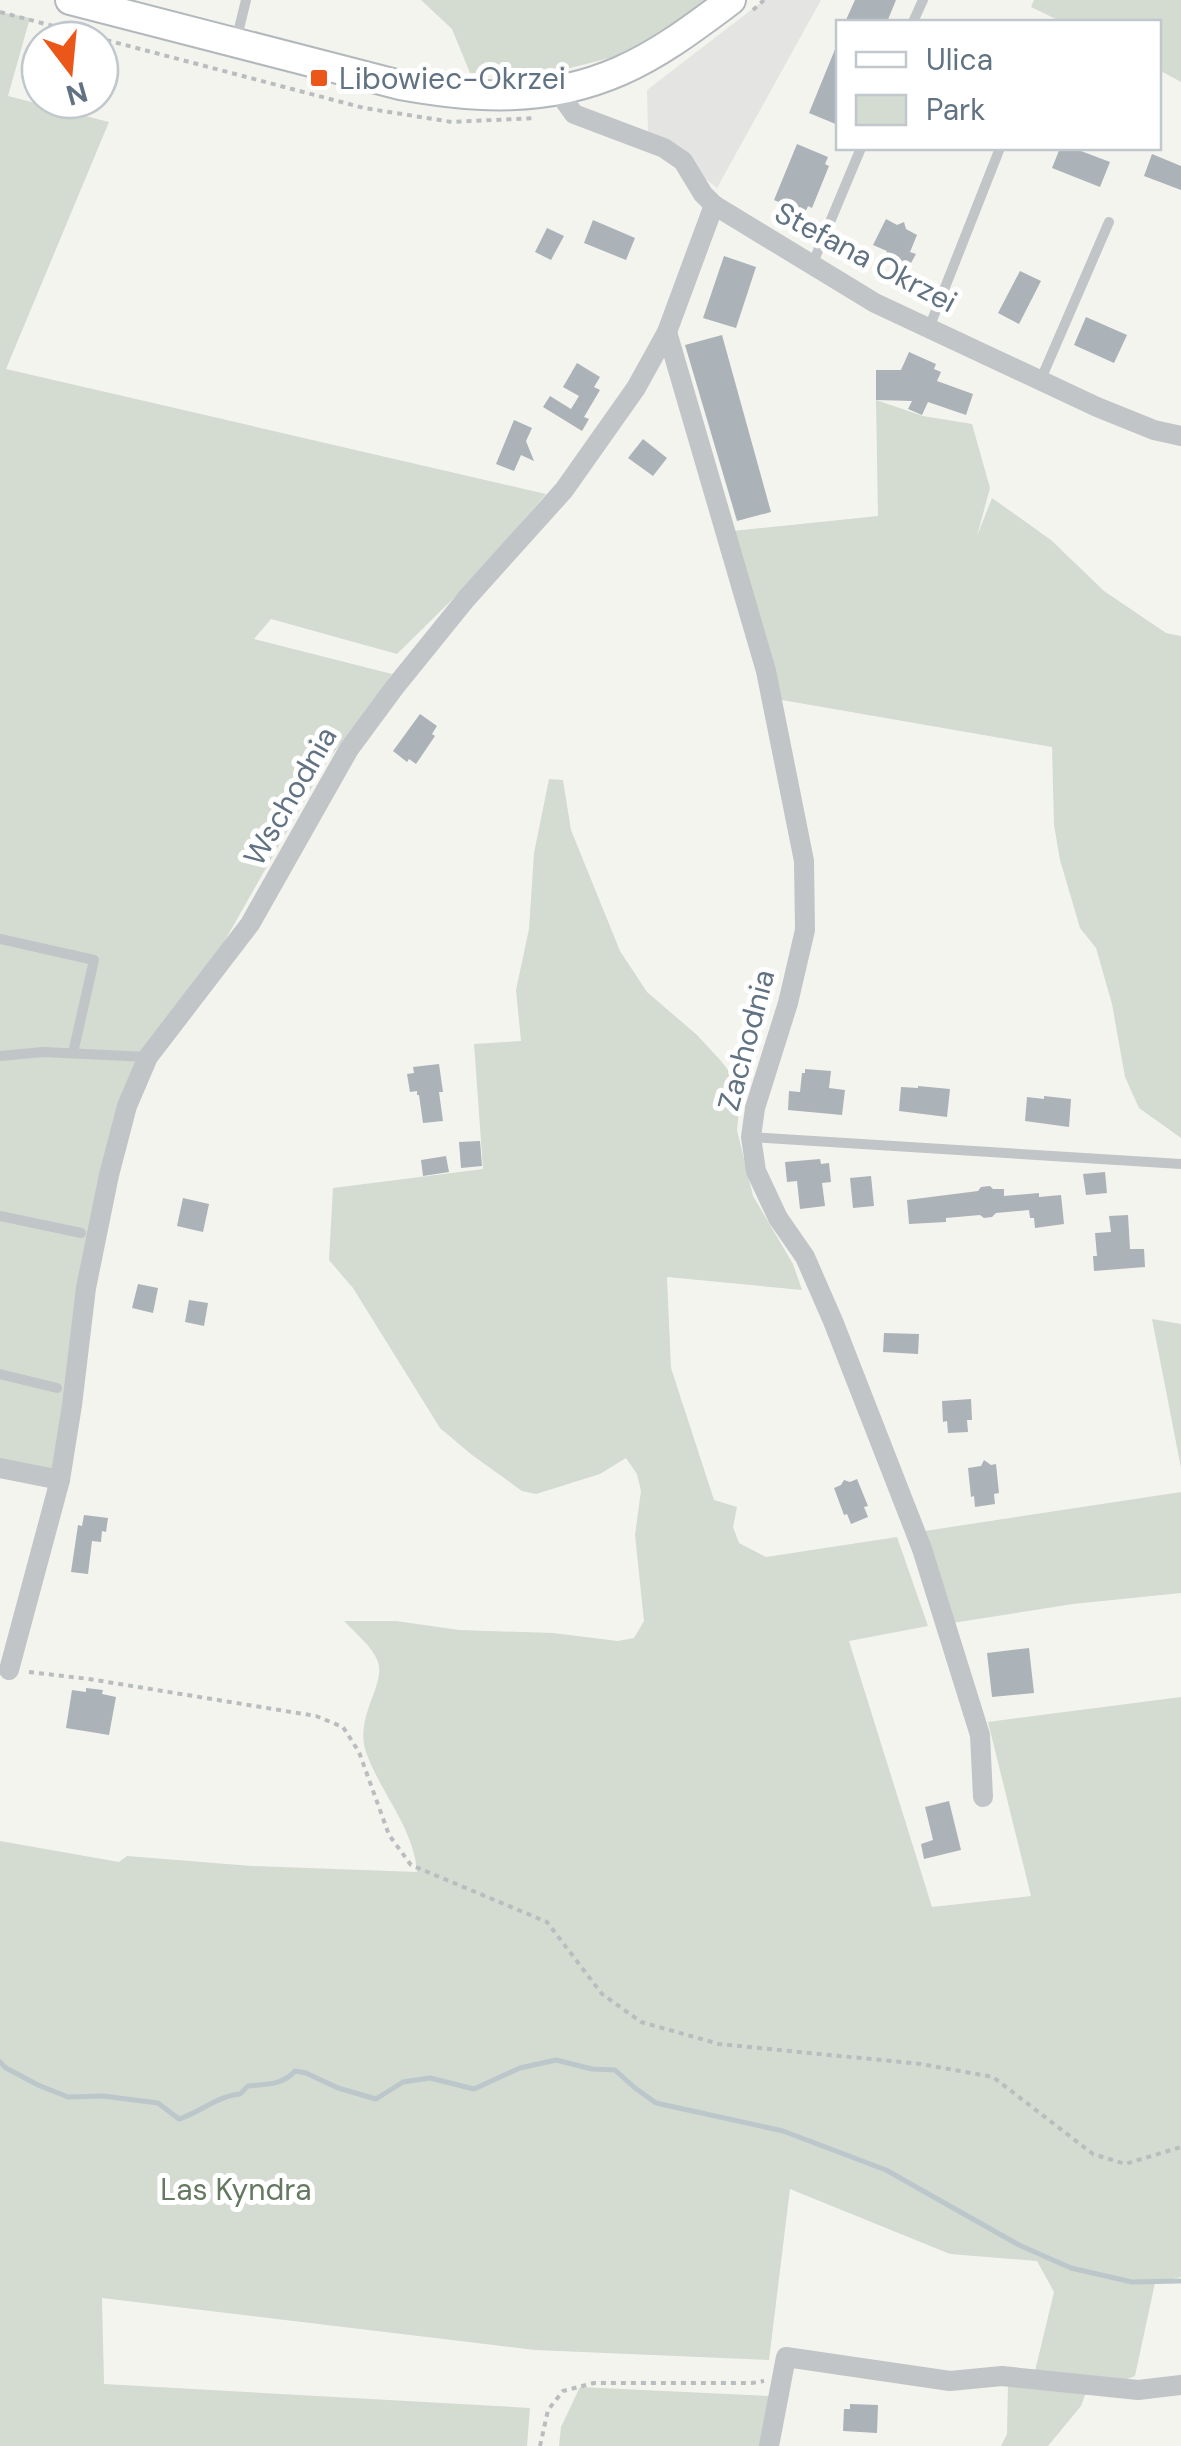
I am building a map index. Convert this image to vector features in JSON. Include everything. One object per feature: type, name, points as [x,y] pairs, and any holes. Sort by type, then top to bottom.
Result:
[{"type":"street","points":[[70,0],[400,85],[485,97],[535,94],[620,71],[679,38],[731,0]]},
{"type":"street","name":"Stefana Okrzei","points":[[556,89],[574,114],[664,148],[683,161],[714,205],[875,303],[1154,430],[1181,436]]},
{"type":"street","name":"Wschodnia","points":[[5,1669],[60,1480],[86,1288],[108,1175],[127,1106],[148,1056],[250,924],[350,749],[394,688],[466,599],[564,490],[636,388],[668,332],[714,205]]},
{"type":"street","name":"Zachodnia","points":[[668,332],[766,671],[804,861],[804,930],[788,1002],[756,1108],[751,1137],[756,1171],[778,1218],[806,1257],[922,1549],[980,1735],[983,1797]]},
{"type":"street","points":[[0,1468],[60,1480]]},
{"type":"street","points":[[770,2446],[786,2357],[950,2382],[1002,2376],[1138,2390],[1181,2384]]},
{"type":"lane","points":[[236,42],[246,0]]},
{"type":"lane","points":[[812,266],[860,150]]},
{"type":"lane","points":[[930,328],[999,150]]},
{"type":"lane","points":[[1040,379],[1109,222]]},
{"type":"lane","points":[[0,940],[94,960],[73,1053]]},
{"type":"lane","points":[[0,1056],[43,1052],[148,1056]]},
{"type":"lane","points":[[751,1137],[1181,1164]]},
{"type":"lane","points":[[0,1216],[81,1233]]},
{"type":"lane","points":[[0,1374],[57,1388]]},
{"type":"path","points":[[5,1669],[316,1716],[342,1728],[360,1752],[389,1835],[411,1865],[547,1922],[602,1994],[640,2022],[719,2044],[921,2064],[994,2077],[1093,2154],[1125,2164],[1181,2147]]},
{"type":"path","points":[[540,2446],[548,2410],[564,2391],[594,2384],[752,2384],[783,2376]]},
{"type":"shaded area","points":[[764,0],[821,0],[717,188],[648,133],[647,90]]},
{"type":"green space","points":[[421,0],[705,0],[633,52],[543,75],[470,73],[452,29]]},
{"type":"green space","points":[[1034,0],[1181,0],[1181,82],[1161,71],[1161,20],[1058,20],[1031,7]]},
{"type":"green space","points":[[0,12],[30,18],[20,20],[20,53],[8,96],[20,99],[20,120],[109,122],[6,369],[546,494],[469,583],[397,654],[271,619],[254,639],[392,674],[324,766],[211,965],[135,1074],[52,1487],[0,1475]]},
{"type":"green space","points":[[876,400],[923,416],[972,424],[990,488],[977,536],[992,498],[1051,540],[1104,591],[1166,633],[1181,636],[1181,1138],[1139,1108],[1125,1077],[1112,1004],[1096,948],[1080,928],[1060,860],[1054,825],[1052,747],[776,699],[732,531],[878,516]]},
{"type":"green space","name":"Las Kyndra","points":[[549,779],[563,780],[571,830],[620,951],[647,992],[697,1035],[741,1087],[737,1130],[753,1196],[793,1264],[802,1290],[667,1277],[671,1368],[714,1500],[737,1507],[733,1527],[739,1543],[766,1557],[897,1537],[928,1626],[849,1641],[932,1907],[1031,1896],[988,1722],[1181,1697],[1181,2277],[1155,2283],[1135,2376],[1085,2395],[1081,2406],[1048,2446],[1001,2446],[1007,2434],[1008,2382],[1035,2371],[1054,2292],[1037,2261],[950,2254],[790,2189],[769,2360],[535,2350],[102,2298],[104,2384],[530,2408],[527,2446],[0,2446],[0,1841],[119,1862],[127,1856],[252,1866],[417,1872],[410,1840],[372,1767],[363,1739],[378,1681],[378,1662],[344,1621],[396,1621],[459,1630],[553,1633],[618,1641],[634,1638],[644,1621],[635,1535],[641,1491],[637,1474],[626,1458],[600,1474],[536,1494],[522,1491],[440,1428],[353,1288],[329,1260],[333,1188],[483,1169],[474,1044],[521,1041],[516,990],[529,929],[534,853]]},
{"type":"green space","points":[[1152,1319],[1181,1324],[1181,1468]]},
{"type":"green space","points":[[1181,1492],[1181,1593],[1073,1604],[952,1623],[918,1532]]},
{"type":"green space","points":[[580,2387],[769,2396],[761,2446],[559,2446],[561,2427]]},
{"type":"building","points":[[855,0],[896,0],[888,20],[846,20]]},
{"type":"building","points":[[836,47],[836,124],[809,113]]},
{"type":"building","points":[[797,144],[828,157],[825,164],[829,166],[812,208],[808,206],[805,213],[774,200]]},
{"type":"building","points":[[1059,150],[1078,150],[1110,162],[1100,187],[1052,168]]},
{"type":"building","points":[[1152,154],[1181,166],[1181,190],[1144,176]]},
{"type":"building","points":[[886,219],[897,225],[904,222],[906,229],[917,235],[910,252],[916,254],[906,272],[882,260],[887,251],[873,245]]},
{"type":"building","points":[[593,220],[635,238],[626,260],[584,243]]},
{"type":"building","points":[[547,228],[564,236],[551,260],[535,252]]},
{"type":"building","points":[[724,256],[756,267],[736,328],[703,318]]},
{"type":"building","points":[[1020,271],[1041,281],[1019,324],[998,313]]},
{"type":"building","points":[[1086,317],[1127,335],[1114,363],[1074,345]]},
{"type":"building","points":[[722,335],[771,512],[737,521],[685,345]]},
{"type":"building","points":[[909,352],[936,364],[934,369],[941,372],[937,381],[973,394],[966,415],[928,402],[922,415],[908,409],[912,401],[876,400],[876,370],[901,370]]},
{"type":"building","points":[[577,363],[600,377],[594,387],[600,390],[584,417],[589,419],[582,431],[543,407],[550,396],[571,409],[579,396],[563,387]]},
{"type":"building","points":[[514,420],[532,428],[526,441],[534,461],[521,455],[514,471],[496,464]]},
{"type":"building","points":[[643,439],[667,458],[653,476],[628,458]]},
{"type":"building","points":[[420,714],[437,726],[432,734],[435,736],[416,764],[393,751]]},
{"type":"building","points":[[439,1064],[443,1121],[423,1123],[419,1095],[417,1091],[410,1092],[407,1074],[414,1073],[413,1067]]},
{"type":"building","points":[[805,1069],[831,1071],[829,1088],[845,1090],[842,1115],[788,1110],[789,1091],[800,1092]]},
{"type":"building","points":[[901,1087],[950,1089],[947,1117],[899,1111]]},
{"type":"building","points":[[1027,1097],[1071,1099],[1069,1127],[1025,1121]]},
{"type":"building","points":[[480,1141],[482,1166],[461,1168],[459,1142]]},
{"type":"building","points":[[446,1156],[449,1172],[423,1176],[421,1160]]},
{"type":"building","points":[[820,1159],[821,1164],[829,1163],[831,1182],[822,1183],[825,1206],[800,1209],[797,1181],[787,1182],[785,1162]]},
{"type":"building","points":[[1105,1172],[1107,1193],[1086,1195],[1083,1174]]},
{"type":"building","points":[[871,1176],[874,1206],[853,1208],[850,1178]]},
{"type":"building","points":[[990,1186],[1004,1189],[1004,1196],[1061,1195],[1064,1224],[1035,1228],[1029,1210],[909,1224],[907,1200]]},
{"type":"building","points":[[183,1198],[209,1204],[203,1232],[177,1226]]},
{"type":"building","points":[[1128,1215],[1130,1249],[1144,1249],[1145,1267],[1094,1271],[1095,1233],[1111,1232],[1109,1216]]},
{"type":"building","points":[[138,1284],[158,1288],[153,1313],[132,1308]]},
{"type":"building","points":[[189,1300],[208,1303],[204,1326],[185,1322]]},
{"type":"building","points":[[884,1333],[919,1334],[918,1354],[883,1352]]},
{"type":"building","points":[[971,1399],[968,1432],[948,1433],[942,1401]]},
{"type":"building","points":[[984,1460],[996,1464],[999,1493],[994,1494],[995,1504],[975,1507],[968,1468],[981,1466]]},
{"type":"building","points":[[857,1479],[868,1506],[864,1507],[868,1517],[851,1524],[834,1488],[844,1480]]},
{"type":"building","points":[[84,1515],[108,1518],[101,1542],[92,1541],[88,1574],[71,1572],[78,1525],[82,1526]]},
{"type":"building","points":[[1029,1648],[1034,1693],[992,1697],[987,1653]]},
{"type":"building","points":[[86,1688],[116,1697],[109,1735],[66,1728],[72,1690],[86,1692]]},
{"type":"building","points":[[949,1801],[961,1850],[924,1859],[921,1844],[933,1840],[925,1807]]},
{"type":"building","points":[[850,2404],[878,2405],[877,2433],[843,2431],[844,2409],[850,2409]]},
{"type":"waterway","points":[[0,2062],[38,2085],[68,2097],[103,2096],[158,2103],[179,2119],[240,2094],[248,2086],[280,2081],[295,2071],[376,2099],[403,2082],[430,2078],[474,2089],[520,2068],[556,2060],[615,2070],[656,2103],[783,2131],[886,2170],[1019,2245],[1071,2268],[1132,2282],[1181,2281]]},
{"type":"place","name":"Libowiec-Okrzei","points":[[319,78]]}]
